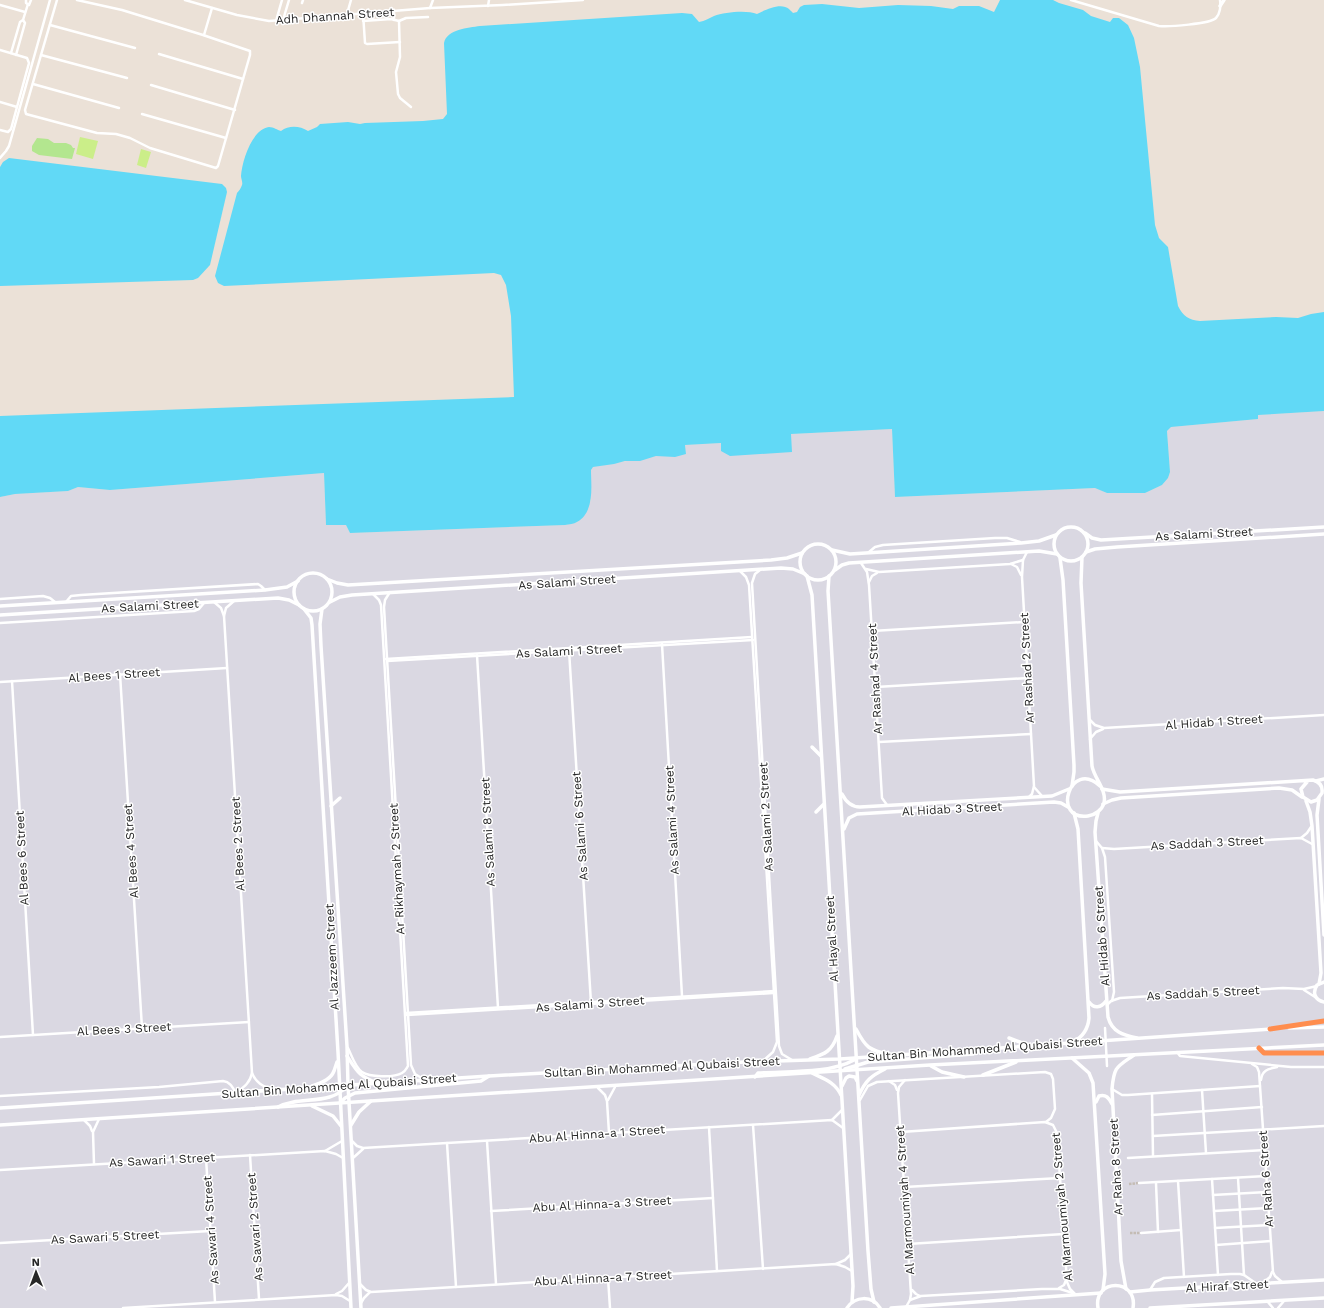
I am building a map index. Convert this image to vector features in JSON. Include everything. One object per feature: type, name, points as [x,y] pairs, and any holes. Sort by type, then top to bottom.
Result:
[{"type":"highway","points":[[1270,1029],[1324,1021]]},
{"type":"highway","points":[[1259,1048],[1264,1053],[1268,1054],[1324,1053]]},
{"type":"street","points":[[26,0],[26,3],[28,4]]},
{"type":"street","points":[[11,53],[20,22],[23,20],[28,4],[30,4],[31,0]]},
{"type":"street","points":[[0,158],[9,146],[50,0]]},
{"type":"street","points":[[57,0],[25,110],[27,115],[97,133],[120,134],[150,148],[216,168],[218,166],[250,51],[204,35],[122,10],[77,0]]},
{"type":"street","name":"Adh Dhannah Street","points":[[186,0],[253,19],[276,21],[430,8],[583,0]]},
{"type":"street","points":[[276,21],[282,0]]},
{"type":"street","points":[[283,20],[289,0]]},
{"type":"street","points":[[347,14],[351,0]]},
{"type":"street","points":[[430,8],[433,0]]},
{"type":"street","points":[[488,6],[489,0]]},
{"type":"street","points":[[1071,0],[1165,26],[1212,20],[1218,15],[1220,0]]},
{"type":"street","points":[[1220,6],[1224,0]]},
{"type":"street","points":[[0,5],[25,12]]},
{"type":"street","points":[[204,35],[212,8]]},
{"type":"street","points":[[403,10],[404,19]]},
{"type":"street","points":[[394,11],[394,20]]},
{"type":"street","points":[[363,13],[364,40],[366,43],[400,42]]},
{"type":"street","points":[[363,21],[399,21],[408,18],[428,17]]},
{"type":"street","points":[[16,55],[25,23],[23,20]]},
{"type":"street","points":[[399,21],[400,59],[396,72],[398,94],[400,98],[411,108]]},
{"type":"street","points":[[50,25],[135,48]]},
{"type":"street","points":[[0,50],[27,58],[29,61],[10,130],[8,132],[0,130]]},
{"type":"street","points":[[159,54],[243,79]]},
{"type":"street","points":[[41,55],[127,78]]},
{"type":"street","points":[[33,84],[119,108]]},
{"type":"street","points":[[151,85],[234,110]]},
{"type":"street","points":[[0,102],[17,107]]},
{"type":"street","points":[[142,114],[226,138]]},
{"type":"street","points":[[1056,535],[1053,544],[1058,556],[1063,580],[1074,765],[1074,772],[1067,797],[1070,809],[1074,813],[1082,816],[1091,816],[1099,811],[1103,804],[1104,797],[1093,771],[1090,739],[1081,583],[1082,558],[1086,552],[1088,542],[1085,533],[1077,528],[1068,527],[1063,528],[1056,535],[1039,541],[850,554],[832,550],[825,545],[816,544],[808,547],[802,553],[800,562],[806,575],[816,580],[821,580],[829,576],[842,565],[849,563],[1039,551],[1058,556],[1064,560],[1073,561],[1082,558]]},
{"type":"street","name":"As Salami Street","points":[[1085,533],[1092,538],[1101,540],[1324,527]]},
{"type":"street","name":"As Salami Street","points":[[1086,552],[1095,549],[1117,547],[1324,534]]},
{"type":"street","points":[[868,553],[875,547],[883,545],[995,538],[1014,539],[1021,543]]},
{"type":"street","points":[[832,550],[836,560],[835,570]]},
{"type":"street","name":"Ar Rashad 2 Street","points":[[1028,552],[1023,560],[1022,577],[1034,786]]},
{"type":"street","name":"As Salami Street","points":[[327,579],[337,584],[348,585],[771,560],[787,558],[802,553]]},
{"type":"street","points":[[865,569],[879,572],[1010,564],[1023,560]]},
{"type":"street","name":"Ar Rashad 4 Street","points":[[861,563],[865,569],[869,585],[882,798]]},
{"type":"street","points":[[1010,564],[1017,567],[1022,577]]},
{"type":"street","name":"As Salami Street","points":[[330,602],[344,596],[390,592],[789,568],[806,575]]},
{"type":"street","name":"As Salami 2 Street","points":[[760,570],[753,576],[752,583],[753,638],[757,666],[775,992],[776,1045],[772,1054],[761,1062]]},
{"type":"street","name":"As Salami 2 Street","points":[[740,571],[746,578],[749,585],[775,992]]},
{"type":"street","points":[[869,585],[872,576],[879,572]]},
{"type":"street","points":[[314,573],[321,574],[327,579],[331,584],[332,590],[330,602],[322,609],[312,611],[304,609],[299,605],[294,593],[298,581],[303,576],[314,573]]},
{"type":"street","name":"Al Hayal Street","points":[[806,575],[812,594],[842,1087],[842,1110],[853,1291],[852,1302]]},
{"type":"street","name":"Al Hayal Street","points":[[829,576],[828,591],[869,1269],[874,1302]]},
{"type":"street","name":"As Salami Street","points":[[0,606],[265,590],[283,588],[298,581]]},
{"type":"street","points":[[66,602],[71,596],[81,594],[258,584],[265,590]]},
{"type":"street","name":"Ar Rikhaymah 2 Street","points":[[347,1046],[356,1066],[364,1073],[375,1076],[397,1075],[403,1073],[407,1068],[407,1014],[384,605],[390,592]]},
{"type":"street","points":[[372,594],[380,603],[386,660]]},
{"type":"street","points":[[0,599],[43,596],[48,597],[55,603]]},
{"type":"street","name":"As Salami Street","points":[[0,615],[282,598],[299,605]]},
{"type":"street","points":[[224,616],[226,608],[234,601]]},
{"type":"street","points":[[214,602],[220,608],[224,616]]},
{"type":"street","points":[[0,623],[194,611],[199,609],[204,603]]},
{"type":"street","name":"Al Jazzeem Street","points":[[304,609],[311,618],[312,625],[351,1308]]},
{"type":"street","name":"Al Jazzeem Street","points":[[322,609],[320,624],[321,646],[347,1046],[348,1096],[352,1141],[361,1306]]},
{"type":"street","name":"Al Bees 2 Street","points":[[224,616],[252,1073]]},
{"type":"street","points":[[872,631],[1024,622]]},
{"type":"street","name":"As Salami 1 Street","points":[[386,660],[753,638]]},
{"type":"street","name":"As Salami 4 Street","points":[[662,644],[682,997]]},
{"type":"street","name":"As Salami 6 Street","points":[[569,649],[591,1003]]},
{"type":"street","name":"As Salami 8 Street","points":[[477,655],[498,1008]]},
{"type":"street","name":"Al Bees 1 Street","points":[[0,682],[227,668]]},
{"type":"street","name":"Al Bees 4 Street","points":[[120,674],[142,1028]]},
{"type":"street","points":[[876,687],[1028,678]]},
{"type":"street","name":"Al Bees 6 Street","points":[[12,681],[33,1035]]},
{"type":"street","name":"Al Hidab 1 Street","points":[[1104,728],[1324,715]]},
{"type":"street","points":[[1089,719],[1095,725],[1104,728]]},
{"type":"street","points":[[1090,739],[1096,732],[1104,728]]},
{"type":"street","points":[[879,742],[1031,734]]},
{"type":"street","points":[[812,747],[821,756]]},
{"type":"street","points":[[1070,788],[1079,781],[1083,780],[1092,781],[1101,788],[1120,792],[1324,780]]},
{"type":"street","points":[[1316,781],[1322,787],[1322,796],[1316,815],[1324,935]]},
{"type":"street","points":[[1307,782],[1301,789],[1310,812],[1312,826],[1321,973],[1318,985],[1314,992],[1316,998],[1324,1002]]},
{"type":"street","points":[[1034,786],[1036,791],[1042,796]]},
{"type":"street","points":[[1028,797],[1032,794],[1034,786]]},
{"type":"street","name":"Al Hidab 3 Street","points":[[840,792],[847,803],[852,806],[866,807],[1054,795],[1070,788]]},
{"type":"street","points":[[1103,804],[1121,798],[1279,788],[1292,790],[1304,799],[1314,802],[1322,796]]},
{"type":"street","points":[[331,806],[340,798]]},
{"type":"street","name":"Ar Rikhaymah 2 Street","points":[[394,798],[404,987],[411,1068],[415,1074],[425,1080]]},
{"type":"street","points":[[877,806],[882,798],[888,806]]},
{"type":"street","name":"Al Hidab 3 Street","points":[[843,832],[846,823],[851,816],[857,814],[1054,802],[1070,809]]},
{"type":"street","points":[[816,812],[824,804]]},
{"type":"street","points":[[866,807],[863,811],[867,814]]},
{"type":"street","name":"Al Hidab 6 Street","points":[[1099,811],[1095,825],[1108,1020],[1115,1030],[1123,1035],[1142,1039]]},
{"type":"street","name":"Al Hidab 6 Street","points":[[1071,1043],[1080,1038],[1087,1028],[1089,1020],[1078,829],[1074,813]]},
{"type":"street","points":[[1301,838],[1308,833],[1312,826]]},
{"type":"street","name":"As Saddah 3 Street","points":[[1102,848],[1114,849],[1301,838],[1313,844]]},
{"type":"street","points":[[1096,841],[1102,848],[1105,857],[1114,990],[1114,997],[1111,1001]]},
{"type":"street","name":"As Saddah 3 Street","points":[[1105,857],[1114,849]]},
{"type":"street","points":[[1318,985],[1324,982]]},
{"type":"street","name":"As Saddah 5 Street","points":[[1107,1005],[1111,1001],[1120,998],[1283,988],[1301,989],[1318,985]]},
{"type":"street","name":"As Saddah 5 Street","points":[[1301,989],[1316,998]]},
{"type":"street","points":[[1114,990],[1120,998]]},
{"type":"street","points":[[775,992],[780,1050],[784,1055],[793,1061]]},
{"type":"street","name":"As Salami 3 Street","points":[[407,1014],[775,992]]},
{"type":"street","points":[[1088,1001],[1097,1007],[1103,1005],[1107,1000]]},
{"type":"street","name":"Al Bees 3 Street","points":[[0,1037],[249,1022]]},
{"type":"street","points":[[854,1026],[866,1045],[871,1049],[895,1056]]},
{"type":"street","name":"Sultan Bin Mohammed Al Qubaisi Street","points":[[0,1108],[489,1076],[761,1062],[840,1060],[1270,1029],[1324,1027]]},
{"type":"street","points":[[1105,1028],[1107,1066]]},
{"type":"street","points":[[808,1060],[829,1051],[838,1035]]},
{"type":"street","points":[[1009,1038],[1029,1046]]},
{"type":"street","name":"Sultan Bin Mohammed Al Qubaisi Street","points":[[0,1125],[277,1108],[349,1102],[614,1087],[930,1065],[1324,1045]]},
{"type":"street","points":[[840,1071],[868,1062],[973,1054],[980,1050]]},
{"type":"street","points":[[1177,1052],[1180,1056],[1252,1064],[1324,1066]]},
{"type":"street","name":"Ar Raha 8 Street","points":[[1126,1289],[1121,1261],[1112,1089],[1114,1073],[1117,1067],[1135,1054]]},
{"type":"street","points":[[347,1056],[354,1069],[359,1074],[380,1084]]},
{"type":"street","points":[[754,1077],[758,1073],[825,1069],[840,1066],[857,1058]]},
{"type":"street","name":"Ar Raha 8 Street","points":[[1072,1058],[1084,1068],[1092,1078],[1095,1105],[1105,1274],[1102,1291],[1098,1298],[1098,1308]]},
{"type":"street","points":[[306,1088],[330,1077],[338,1061]]},
{"type":"street","points":[[983,1075],[1018,1061]]},
{"type":"street","name":"Ar Raha 6 Street","points":[[1252,1064],[1258,1070],[1260,1086],[1273,1272]]},
{"type":"street","points":[[930,1065],[942,1072],[964,1077]]},
{"type":"street","points":[[1112,1089],[1122,1095],[1260,1086],[1264,1072],[1270,1068],[1281,1066]]},
{"type":"street","points":[[859,1096],[864,1084],[869,1079],[887,1068]]},
{"type":"street","points":[[859,1101],[866,1089],[871,1084],[877,1082],[1046,1072],[1049,1073],[1054,1081],[1055,1109],[1051,1118],[1045,1122],[901,1132]]},
{"type":"street","points":[[252,1073],[254,1079],[259,1084],[273,1090]]},
{"type":"street","points":[[0,1096],[152,1087],[222,1081],[232,1084],[236,1093],[249,1082],[252,1073]]},
{"type":"street","points":[[811,1073],[835,1086],[842,1101]]},
{"type":"street","points":[[340,1103],[348,1096],[355,1093],[481,1081],[489,1076]]},
{"type":"street","points":[[842,1087],[846,1078],[849,1076],[855,1077],[858,1086]]},
{"type":"street","points":[[898,1092],[899,1087],[905,1080]]},
{"type":"street","points":[[888,1081],[895,1085],[898,1092]]},
{"type":"street","points":[[277,1108],[286,1103],[326,1099],[339,1093],[348,1086]]},
{"type":"street","points":[[607,1101],[614,1087]]},
{"type":"street","points":[[598,1088],[605,1095],[607,1101],[609,1133]]},
{"type":"street","points":[[1202,1090],[1206,1153]]},
{"type":"street","name":"Al Marmoumiyah 4 Street","points":[[898,1092],[911,1288],[910,1300],[906,1307]]},
{"type":"street","points":[[1152,1094],[1154,1156]]},
{"type":"street","points":[[1095,1105],[1097,1098],[1104,1095],[1109,1099],[1113,1106]]},
{"type":"street","points":[[350,1126],[359,1112],[371,1101]]},
{"type":"street","points":[[310,1105],[328,1113],[341,1126]]},
{"type":"street","points":[[1152,1115],[1262,1107]]},
{"type":"street","points":[[842,1110],[832,1120],[844,1129]]},
{"type":"street","points":[[93,1132],[99,1119]]},
{"type":"street","points":[[84,1120],[93,1132],[94,1164]]},
{"type":"street","name":"Abu Al Hinna-a 1 Street","points":[[363,1148],[832,1120]]},
{"type":"street","name":"Al Marmoumiyah 2 Street","points":[[1045,1122],[1053,1125],[1057,1131],[1067,1278],[1070,1289],[1075,1294]]},
{"type":"street","points":[[753,1125],[763,1269]]},
{"type":"street","points":[[1153,1136],[1324,1126]]},
{"type":"street","points":[[709,1127],[717,1271]]},
{"type":"street","name":"As Sawari 1 Street","points":[[324,1151],[342,1141]]},
{"type":"street","points":[[352,1141],[357,1146],[363,1148],[353,1158]]},
{"type":"street","points":[[487,1141],[496,1284]]},
{"type":"street","points":[[448,1143],[456,1287]]},
{"type":"street","points":[[1128,1158],[1265,1150]]},
{"type":"street","name":"As Sawari 1 Street","points":[[0,1170],[324,1151],[336,1154],[343,1158]]},
{"type":"street","name":"As Sawari 2 Street","points":[[250,1155],[259,1300]]},
{"type":"street","name":"As Sawari 4 Street","points":[[206,1158],[215,1302]]},
{"type":"street","points":[[1139,1183],[1266,1176]]},
{"type":"street","points":[[905,1187],[1060,1178]]},
{"type":"street","points":[[1238,1178],[1244,1275]]},
{"type":"street","points":[[1212,1179],[1218,1275]]},
{"type":"street","points":[[1178,1181],[1184,1276]]},
{"type":"street","points":[[1156,1183],[1158,1232]]},
{"type":"street","points":[[1213,1195],[1267,1192]]},
{"type":"street","name":"Abu Al Hinna-a 3 Street","points":[[491,1211],[713,1198]]},
{"type":"street","points":[[1214,1212],[1268,1208]]},
{"type":"street","points":[[1215,1228],[1270,1225]]},
{"type":"street","points":[[1141,1233],[1182,1230]]},
{"type":"street","name":"As Sawari 5 Street","points":[[0,1243],[210,1231]]},
{"type":"street","points":[[908,1244],[1064,1234]]},
{"type":"street","points":[[1216,1245],[1271,1241]]},
{"type":"street","name":"Abu Al Hinna-a 7 Street","points":[[371,1292],[836,1264],[845,1260],[851,1254]]},
{"type":"street","name":"Abu Al Hinna-a 7 Street","points":[[836,1264],[852,1271]]},
{"type":"street","points":[[1262,1284],[1273,1272],[1275,1276],[1283,1283]]},
{"type":"street","points":[[1150,1290],[1155,1282],[1159,1280],[1184,1276],[1230,1274],[1244,1275],[1257,1284]]},
{"type":"street","points":[[608,1278],[610,1308]]},
{"type":"street","points":[[1058,1289],[1064,1285],[1067,1278]]},
{"type":"street","name":"Al Hiraf Street","points":[[1130,1292],[1324,1280]]},
{"type":"street","points":[[336,1295],[345,1289],[349,1283]]},
{"type":"street","points":[[360,1283],[363,1288],[371,1292],[364,1298],[361,1306]]},
{"type":"street","points":[[891,1308],[1075,1294],[1102,1291],[1109,1286],[1115,1285],[1121,1286],[1130,1292],[1134,1302],[1133,1308]]},
{"type":"street","points":[[911,1288],[916,1294],[921,1296]]},
{"type":"street","points":[[910,1300],[921,1296],[1058,1289],[1075,1294]]},
{"type":"street","points":[[123,1308],[336,1295],[346,1297],[351,1301]]},
{"type":"street","points":[[847,1308],[852,1302],[863,1298],[874,1302],[879,1307],[884,1308]]},
{"type":"street","name":"Al Hiraf Street","points":[[1150,1308],[1324,1298]]},
{"type":"street","points":[[1278,1308],[1285,1300]]},
{"type":"street","points":[[1267,1301],[1273,1308]]},
{"type":"shaded area","points":[[1324,411],[1324,1308],[0,1308],[0,497],[15,494],[68,491],[78,487],[110,490],[324,473],[326,525],[346,525],[350,533],[565,525],[578,522],[591,500],[591,470],[593,467],[656,456],[686,454],[685,445],[721,443],[791,452],[791,434],[892,429],[895,497],[1096,488],[1107,493],[1145,493],[1162,485],[1168,478],[1170,472],[1167,431],[1171,427],[1258,419],[1258,415]]},
{"type":"green space","points":[[80,137],[98,141],[93,159],[76,154]]},
{"type":"green space","points":[[37,138],[48,139],[54,143],[66,143],[71,145],[75,148],[72,159],[39,155],[32,151],[32,146]]},
{"type":"green space","points":[[141,149],[151,152],[146,168],[137,165]]},
{"type":"water","points":[[1000,0],[1053,0],[1083,10],[1091,16],[1110,22],[1113,18],[1119,18],[1128,25],[1134,38],[1140,67],[1155,225],[1159,238],[1168,247],[1178,306],[1187,317],[1200,321],[1276,317],[1298,318],[1324,312],[1324,411],[1258,415],[1258,419],[1171,427],[1167,431],[1170,472],[1168,478],[1162,485],[1145,493],[1107,493],[1095,488],[895,497],[892,429],[791,434],[792,452],[730,456],[721,451],[721,443],[685,445],[686,454],[675,457],[656,456],[640,461],[625,461],[593,467],[591,470],[591,498],[587,512],[583,518],[577,522],[565,525],[350,533],[346,525],[326,525],[324,473],[110,490],[78,487],[68,491],[15,494],[0,497],[0,416],[514,397],[511,316],[506,285],[501,275],[494,273],[224,286],[218,283],[215,276],[237,193],[242,185],[241,176],[243,162],[253,139],[258,133],[269,127],[281,131],[294,127],[302,128],[308,131],[320,124],[348,122],[360,124],[443,119],[447,114],[444,43],[446,38],[454,32],[480,26],[682,13],[692,14],[699,22],[714,16],[730,13],[748,12],[757,14],[777,6],[786,7],[793,13],[797,12],[800,7],[804,5],[822,4],[859,8],[898,5],[931,6],[953,9],[959,6],[979,6],[994,12]]},
{"type":"water","points":[[9,158],[222,184],[226,188],[227,192],[210,265],[198,278],[193,280],[0,286],[0,167],[3,162]]},
{"type":"tunnel","points":[[1129,1184],[1139,1183]]},
{"type":"tunnel","points":[[1130,1233],[1141,1233]]}]
